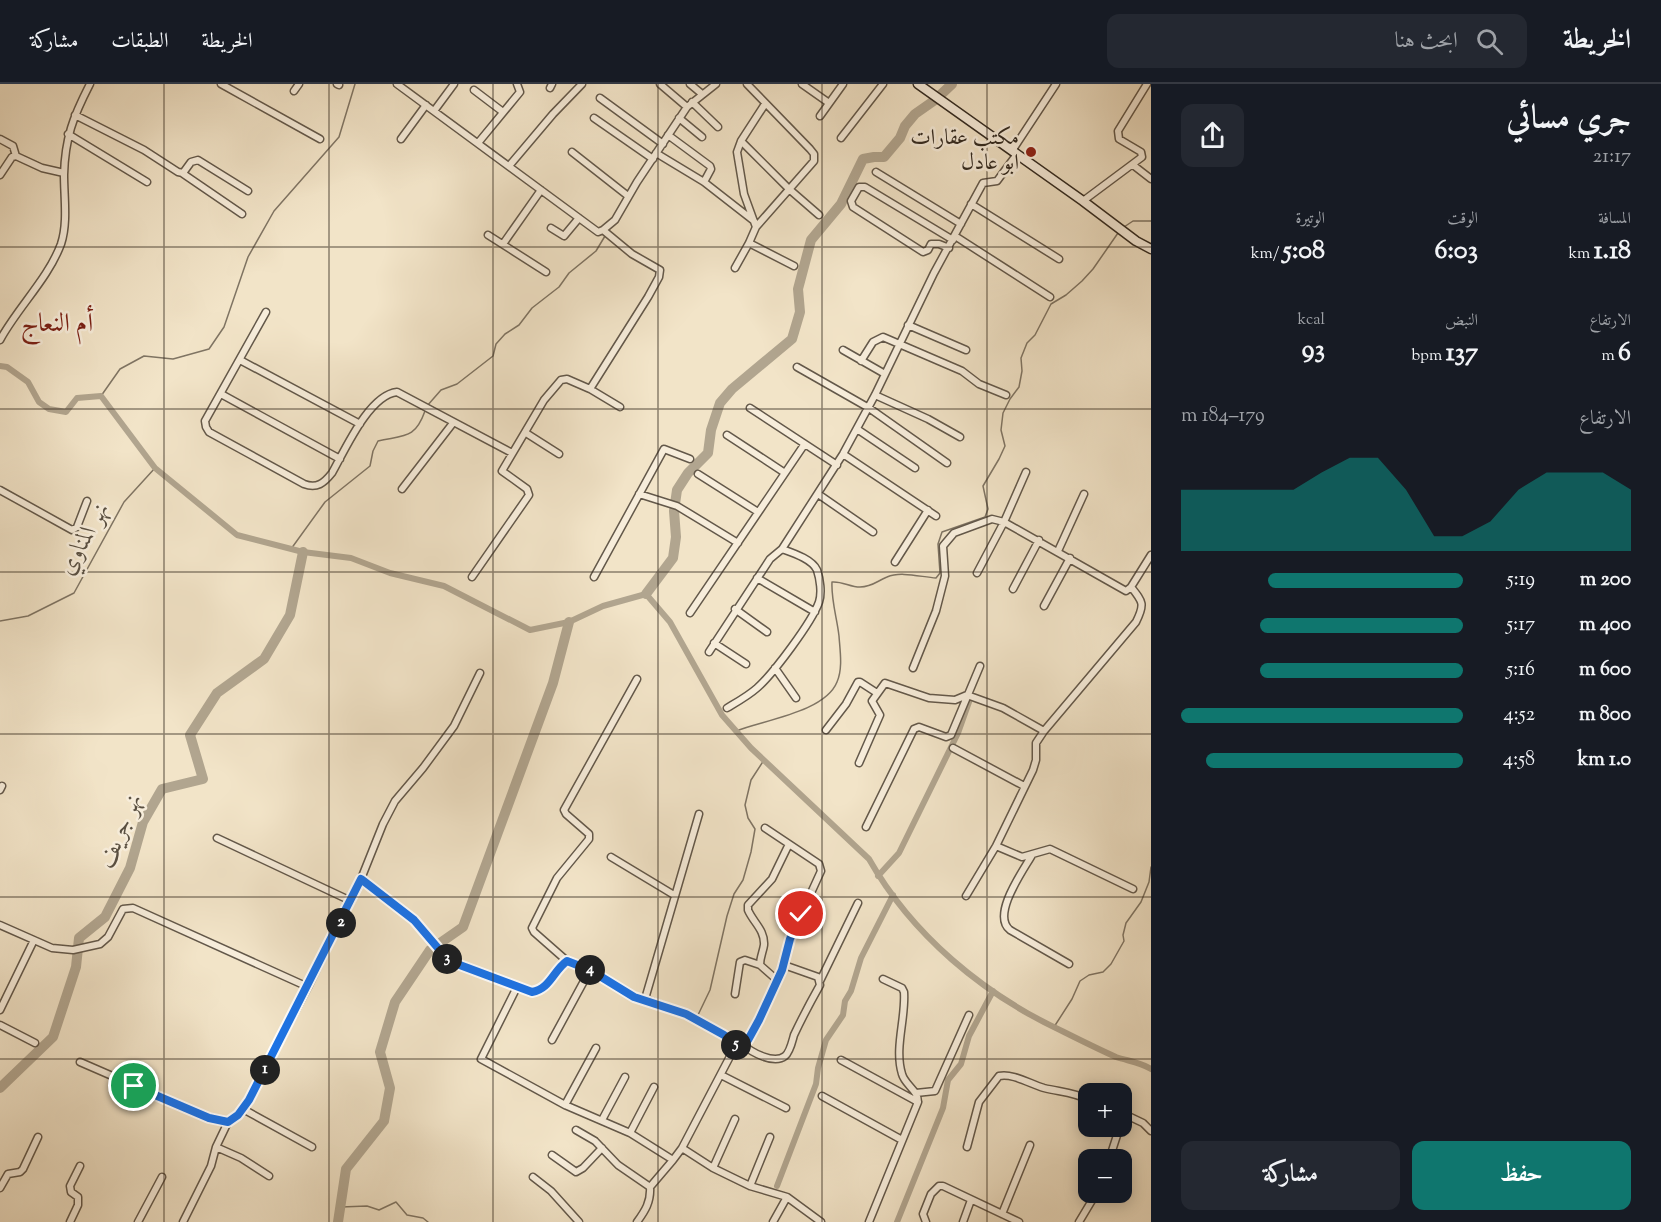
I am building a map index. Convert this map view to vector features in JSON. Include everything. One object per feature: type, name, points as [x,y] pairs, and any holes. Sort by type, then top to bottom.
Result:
[{"type":"main road","points":[[918,84],[1151,249]]},
{"type":"street","points":[[0,340],[8,325],[47,271],[61,243],[64,225],[64,173],[68,134],[90,84]]},
{"type":"street","points":[[221,84],[320,139]]},
{"type":"street","points":[[294,91],[299,84]]},
{"type":"street","points":[[398,84],[406,86],[426,105],[598,232],[615,220],[628,196],[690,104],[716,84]]},
{"type":"street","points":[[434,111],[454,84]]},
{"type":"street","points":[[478,143],[520,92],[517,84]]},
{"type":"street","points":[[509,166],[582,84]]},
{"type":"street","points":[[660,84],[690,104],[718,127]]},
{"type":"street","points":[[690,84],[702,94]]},
{"type":"street","points":[[735,268],[749,243],[755,224],[814,161],[814,154],[747,84]]},
{"type":"street","points":[[802,84],[829,103]]},
{"type":"street","points":[[820,116],[843,84]]},
{"type":"street","points":[[841,138],[883,84]]},
{"type":"street","points":[[709,652],[735,609],[770,559],[782,549],[837,465],[983,183],[997,181],[1056,84]]},
{"type":"street","points":[[1083,201],[1142,157],[1141,152],[1119,138],[1118,131],[1147,84]]},
{"type":"street","points":[[474,90],[503,112]]},
{"type":"street","points":[[600,98],[663,144]]},
{"type":"street","points":[[755,224],[744,194],[737,152],[741,141],[765,104]]},
{"type":"street","points":[[401,139],[426,105]]},
{"type":"street","points":[[75,115],[118,136],[242,213]]},
{"type":"street","points":[[594,118],[655,156],[704,182],[755,224]]},
{"type":"street","points":[[679,118],[702,137]]},
{"type":"street","points":[[68,134],[147,182]]},
{"type":"street","points":[[668,135],[710,166],[711,169],[704,182]]},
{"type":"street","points":[[0,139],[14,146],[16,156]]},
{"type":"street","points":[[741,141],[819,215]]},
{"type":"street","points":[[572,153],[628,196]]},
{"type":"street","points":[[16,156],[42,168],[64,173]]},
{"type":"street","points":[[0,175],[12,157],[16,156]]},
{"type":"street","points":[[182,174],[190,162],[198,160],[248,191]]},
{"type":"street","points":[[1133,165],[1151,179]]},
{"type":"street","points":[[876,172],[961,224]]},
{"type":"street","points":[[949,248],[934,244],[922,252],[853,207],[851,201],[857,189],[865,187],[1050,297]]},
{"type":"street","points":[[503,244],[541,190]]},
{"type":"street","points":[[971,204],[1059,259]]},
{"type":"street","points":[[551,228],[564,236],[579,218]]},
{"type":"street","points":[[590,389],[648,297],[659,277],[660,270],[632,254],[603,230]]},
{"type":"street","points":[[488,235],[546,272]]},
{"type":"street","points":[[749,243],[794,266]]},
{"type":"street","points":[[266,312],[206,421],[209,432],[304,484],[318,486],[326,482],[360,424],[382,398],[390,393],[400,393],[512,453]]},
{"type":"street","points":[[908,325],[966,350]]},
{"type":"street","points":[[861,361],[873,342],[883,337],[962,371],[979,384],[1006,394]]},
{"type":"street","points":[[843,350],[885,374]]},
{"type":"street","points":[[240,360],[360,424]]},
{"type":"street","points":[[798,367],[868,408],[947,463]]},
{"type":"street","points":[[471,577],[529,495],[527,489],[502,471],[544,400],[561,380],[567,379],[590,389],[620,407]]},
{"type":"street","points":[[221,394],[340,459]]},
{"type":"street","points":[[875,394],[960,437]]},
{"type":"street","points":[[750,408],[837,465]]},
{"type":"street","points":[[402,489],[453,423]]},
{"type":"street","points":[[857,429],[915,468]]},
{"type":"street","points":[[526,433],[559,454]]},
{"type":"street","points":[[727,435],[785,473]]},
{"type":"street","points":[[690,613],[804,445]]},
{"type":"street","points":[[594,577],[664,449],[690,459]]},
{"type":"street","points":[[843,454],[936,516]]},
{"type":"street","points":[[977,573],[1004,522],[1026,472]]},
{"type":"street","points":[[698,474],[758,513]]},
{"type":"street","points":[[0,490],[72,530],[87,501]]},
{"type":"street","points":[[639,494],[677,506],[738,543]]},
{"type":"street","points":[[818,494],[873,532]]},
{"type":"street","points":[[1058,551],[1084,494]]},
{"type":"street","points":[[895,562],[928,510]]},
{"type":"street","points":[[913,668],[936,611],[945,576],[943,546],[954,533],[992,519],[1004,522],[1126,591],[1131,587],[1151,555]]},
{"type":"street","points":[[1013,589],[1039,540]]},
{"type":"street","points":[[726,708],[759,687],[815,612],[820,599],[820,584],[816,568],[803,558],[782,549]]},
{"type":"street","points":[[1044,606],[1070,558]]},
{"type":"street","points":[[757,578],[815,612]]},
{"type":"street","points":[[966,896],[996,846],[1033,770],[1036,760],[1036,743],[1136,622],[1143,609],[1141,599],[1131,587]]},
{"type":"street","points":[[735,609],[767,632]]},
{"type":"street","points":[[714,643],[746,664]]},
{"type":"street","points":[[866,826],[914,729],[919,727],[948,737],[980,666]]},
{"type":"street","points":[[775,668],[796,698]]},
{"type":"street","points":[[183,1222],[211,1166],[216,1147],[228,1122],[243,1109],[249,1100],[308,987],[351,901],[395,801],[454,726],[480,673]]},
{"type":"street","points":[[637,679],[564,810],[589,834],[589,838],[557,878],[532,928],[534,932],[567,961],[590,970],[634,997],[686,1014],[748,1050],[782,1059],[787,1054],[858,903]]},
{"type":"street","points":[[826,730],[846,704],[858,682],[860,681],[877,693]]},
{"type":"street","points":[[859,763],[880,715],[872,703],[885,682],[929,698],[955,700],[967,695],[1002,708],[1044,731]]},
{"type":"street","points":[[953,748],[1024,786]]},
{"type":"street","points":[[645,999],[699,814]]},
{"type":"street","points":[[637,1222],[651,1198],[650,1187],[682,1148],[721,1075],[740,1045],[751,1036],[784,965],[790,939],[821,867],[765,828]]},
{"type":"street","points":[[217,838],[351,901]]},
{"type":"street","points":[[760,964],[764,946],[763,937],[749,914],[748,905],[772,879],[789,844]]},
{"type":"street","points":[[996,846],[1022,858],[1041,850],[1050,849],[1133,889]]},
{"type":"street","points":[[1032,855],[1006,902],[1003,914],[1004,924],[1010,930],[1069,964]]},
{"type":"street","points":[[611,857],[674,895]]},
{"type":"street","points":[[361,879],[390,900],[432,939],[449,961],[532,992],[540,991],[550,982],[560,966],[567,961]]},
{"type":"street","points":[[0,925],[52,948],[73,950],[95,946],[108,937],[123,909],[133,908],[308,987]]},
{"type":"street","points":[[0,1010],[34,940]]},
{"type":"street","points":[[735,994],[740,962],[745,960],[760,964],[777,980]]},
{"type":"street","points":[[784,965],[818,977],[820,981]]},
{"type":"street","points":[[552,1040],[590,970]]},
{"type":"street","points":[[869,1222],[918,1102],[916,1093],[902,1073],[900,1055],[904,992],[902,988],[883,979]]},
{"type":"street","points":[[516,987],[481,1059],[565,1105],[630,1133],[673,1160]]},
{"type":"street","points":[[916,1093],[935,1091],[969,1015]]},
{"type":"street","points":[[0,1025],[34,1043]]},
{"type":"street","points":[[565,1105],[596,1048]]},
{"type":"street","points":[[841,1060],[918,1102]]},
{"type":"street","points":[[80,1062],[209,1118],[228,1122]]},
{"type":"street","points":[[721,1075],[786,1108]]},
{"type":"street","points":[[967,1147],[979,1102],[999,1076],[1006,1075],[1045,1088],[1069,1091],[1078,1096]]},
{"type":"street","points":[[602,1120],[625,1077]]},
{"type":"street","points":[[630,1133],[654,1087]]},
{"type":"street","points":[[822,1096],[902,1140]]},
{"type":"street","points":[[243,1109],[312,1147]]},
{"type":"street","points":[[713,1168],[735,1119]]},
{"type":"street","points":[[1132,1119],[1143,1123],[1151,1131]]},
{"type":"street","points":[[576,1130],[595,1141],[618,1165],[650,1187]]},
{"type":"street","points":[[0,1188],[8,1174],[20,1172],[23,1169],[38,1137]]},
{"type":"street","points":[[750,1186],[770,1137]]},
{"type":"street","points":[[1002,1214],[1030,1145]]},
{"type":"street","points":[[216,1147],[241,1158],[269,1176]]},
{"type":"street","points":[[552,1155],[576,1172],[583,1168],[602,1148]]},
{"type":"street","points":[[682,1148],[713,1168],[750,1186],[787,1197],[821,1222]]},
{"type":"street","points":[[70,1222],[79,1201],[78,1197],[71,1192],[70,1186],[80,1166]]},
{"type":"street","points":[[138,1222],[162,1177]]},
{"type":"street","points":[[533,1177],[552,1191],[579,1222]]},
{"type":"street","points":[[926,1222],[922,1214],[931,1194],[939,1186],[1019,1222]]},
{"type":"street","points":[[772,1222],[787,1197]]},
{"type":"street","points":[[963,1222],[971,1200]]},
{"type":"street","points":[[1079,1222],[1090,1203]]},
{"type":"waterway","points":[[101,396],[120,369],[144,356],[173,359],[209,349],[224,327],[248,257],[274,211],[339,137],[355,84]]},
{"type":"waterway","points":[[646,594],[673,558],[677,490],[688,473],[708,453],[711,430],[720,403],[732,389],[792,339],[800,312],[798,289],[811,240],[841,204],[863,159],[884,157],[900,138],[905,126],[915,114],[952,84]]},
{"type":"waterway","points":[[1124,227],[1133,221],[1151,221]]},
{"type":"waterway","points":[[736,731],[807,708],[820,701],[837,682],[840,671],[840,653],[832,582],[860,587],[898,574],[936,578],[940,573],[938,544],[942,532],[985,517],[988,509],[983,486],[1005,446],[1001,430],[1003,413],[1019,387],[1022,371],[1021,358],[1027,343],[1035,335],[1051,304],[1082,281],[1118,233]]},
{"type":"waterway","points":[[427,406],[441,390],[457,384],[493,356],[496,344],[505,334],[519,325],[532,308],[559,287],[569,273],[596,251],[605,236]]},
{"type":"waterway","points":[[0,366],[7,367],[28,382],[39,402],[49,409],[66,412],[77,398],[101,396],[155,468],[237,535],[303,552],[351,558],[390,573],[444,586],[530,630],[569,622],[603,606],[646,594],[670,622],[722,715],[751,748],[869,859],[886,887],[906,913],[952,960],[1005,999],[1033,1016],[1116,1057],[1151,1069]]},
{"type":"waterway","points":[[291,549],[325,502],[370,466],[378,441],[413,431],[425,411]]},
{"type":"waterway","name":"نهر المناوي","points":[[0,621],[28,616],[74,593],[124,502],[155,468]]},
{"type":"waterway","name":"نهر جريف","points":[[0,1088],[53,1037],[76,967],[79,938],[105,917],[130,868],[143,822],[162,789],[203,779],[190,735],[217,693],[264,659],[290,615],[303,552]]},
{"type":"waterway","points":[[338,1222],[346,1169],[384,1121],[390,1088],[380,1052],[395,1002],[430,950],[463,927],[553,683],[569,622]]},
{"type":"waterway","points":[[878,876],[899,853],[958,733],[969,702]]},
{"type":"waterway","points":[[698,1015],[710,990],[727,916],[734,894],[743,880],[751,852],[755,829],[748,818],[745,805],[751,780],[764,760]]},
{"type":"waterway","points":[[1054,1027],[1072,999],[1080,981],[1089,975],[1103,972],[1111,964],[1124,941],[1126,923],[1141,902],[1149,882],[1151,867]]},
{"type":"waterway","points":[[777,1186],[816,1084],[826,1040],[843,1015],[845,1001],[851,991],[861,958],[893,895]]},
{"type":"waterway","points":[[897,1222],[943,1108],[948,1080],[961,1064],[969,1036],[993,991]]},
{"type":"waterway","points":[[341,1207],[367,1206],[379,1210],[396,1202],[407,1215],[423,1218],[428,1222]]},
{"type":"place","name":"مكتب عقارات ابو عادل","points":[[1031,152]]},
{"type":"district","name":"أم النعاج","points":[[57,324]]},
{"type":"route","points":[[134,1086],[222,1122],[228,1122],[238,1115],[249,1100],[294,1015],[361,879],[414,920],[449,961],[532,992],[540,991],[550,982],[560,966],[567,961],[590,970],[634,997],[686,1014],[724,1035],[736,1045],[748,1040],[759,1020],[784,965],[790,939],[801,914]]}]
